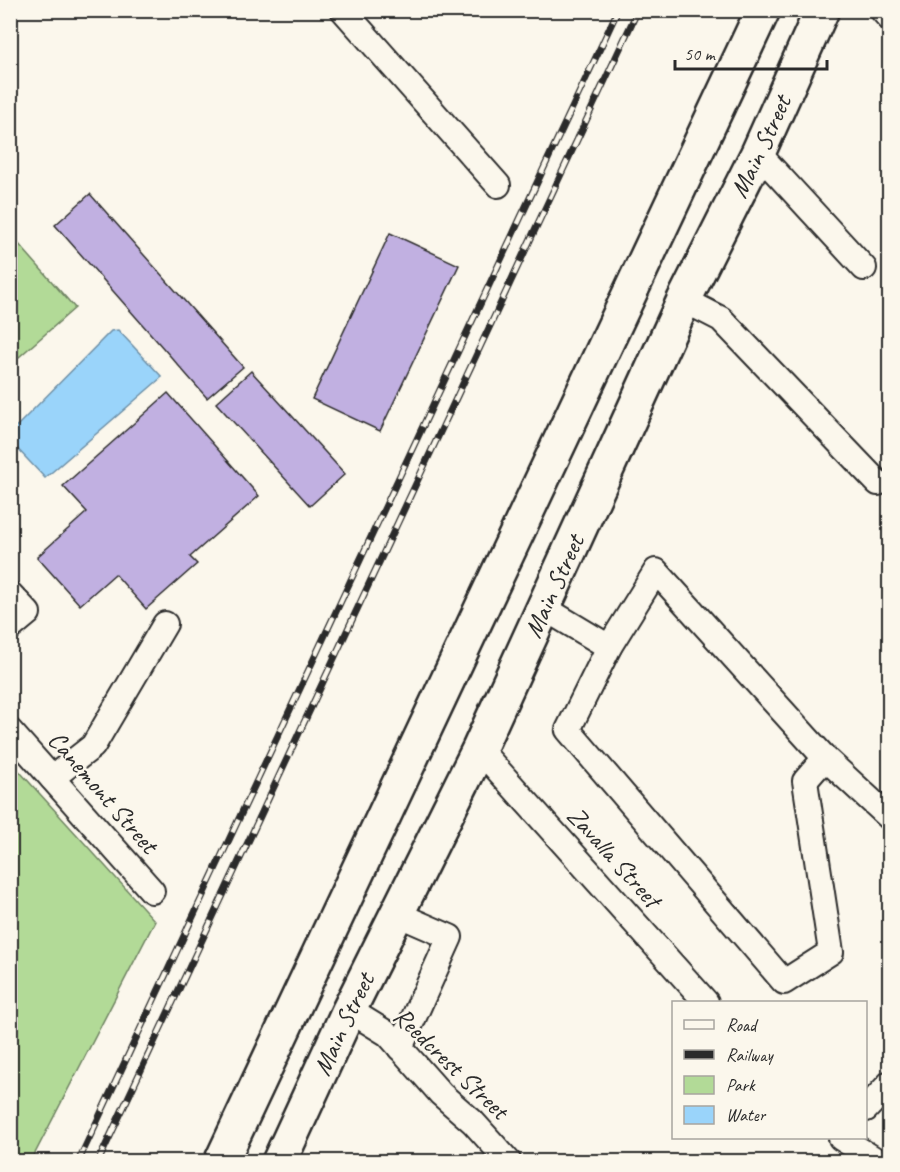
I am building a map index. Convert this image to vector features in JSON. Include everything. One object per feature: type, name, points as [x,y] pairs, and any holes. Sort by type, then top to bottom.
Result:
[{"type":"highway","name":"Main Street","points":[[221,1161],[764,10]]},
{"type":"highway","name":"Main Street","points":[[279,1161],[349,1010],[479,749],[684,300],[758,153],[822,10]]},
{"type":"street","points":[[343,10],[498,185]]},
{"type":"street","points":[[882,10],[890,19]]},
{"type":"street","points":[[758,153],[864,268]]},
{"type":"street","points":[[684,300],[721,319],[878,483]]},
{"type":"street","points":[[825,758],[805,781],[831,952],[784,982],[568,730],[609,647],[656,571],[825,758],[890,819]]},
{"type":"street","points":[[10,594],[28,614],[10,628]]},
{"type":"street","points":[[544,608],[609,647]]},
{"type":"street","points":[[52,778],[93,746],[165,624]]},
{"type":"street","name":"Canemont Street","points":[[10,730],[152,891]]},
{"type":"street","name":"Zavalla Street","points":[[479,749],[705,1001]]},
{"type":"street","points":[[397,914],[450,937],[400,1048]]},
{"type":"street","name":"Reedcrest Street","points":[[349,1010],[388,1034],[441,1094],[473,1122],[509,1161]]},
{"type":"street","points":[[867,1108],[890,1083]]},
{"type":"street","points":[[844,1139],[879,1161]]},
{"type":"green space","points":[[10,234],[75,308],[11,364],[10,364]]},
{"type":"green space","points":[[11,762],[155,921],[31,1161],[11,1161]]},
{"type":"water","points":[[118,330],[162,377],[45,478],[11,442],[11,430],[111,331]]},
{"type":"building","points":[[90,194],[243,367],[207,398],[55,225]]},
{"type":"building","points":[[390,233],[459,265],[380,431],[312,399]]},
{"type":"building","points":[[251,371],[345,474],[310,506],[216,403]]},
{"type":"building","points":[[168,393],[259,496],[190,557],[197,564],[146,609],[115,574],[80,605],[37,557],[87,512],[63,486]]},
{"type":"railway","points":[[78,1162],[618,10]]},
{"type":"railway","points":[[98,1162],[638,10]]}]
